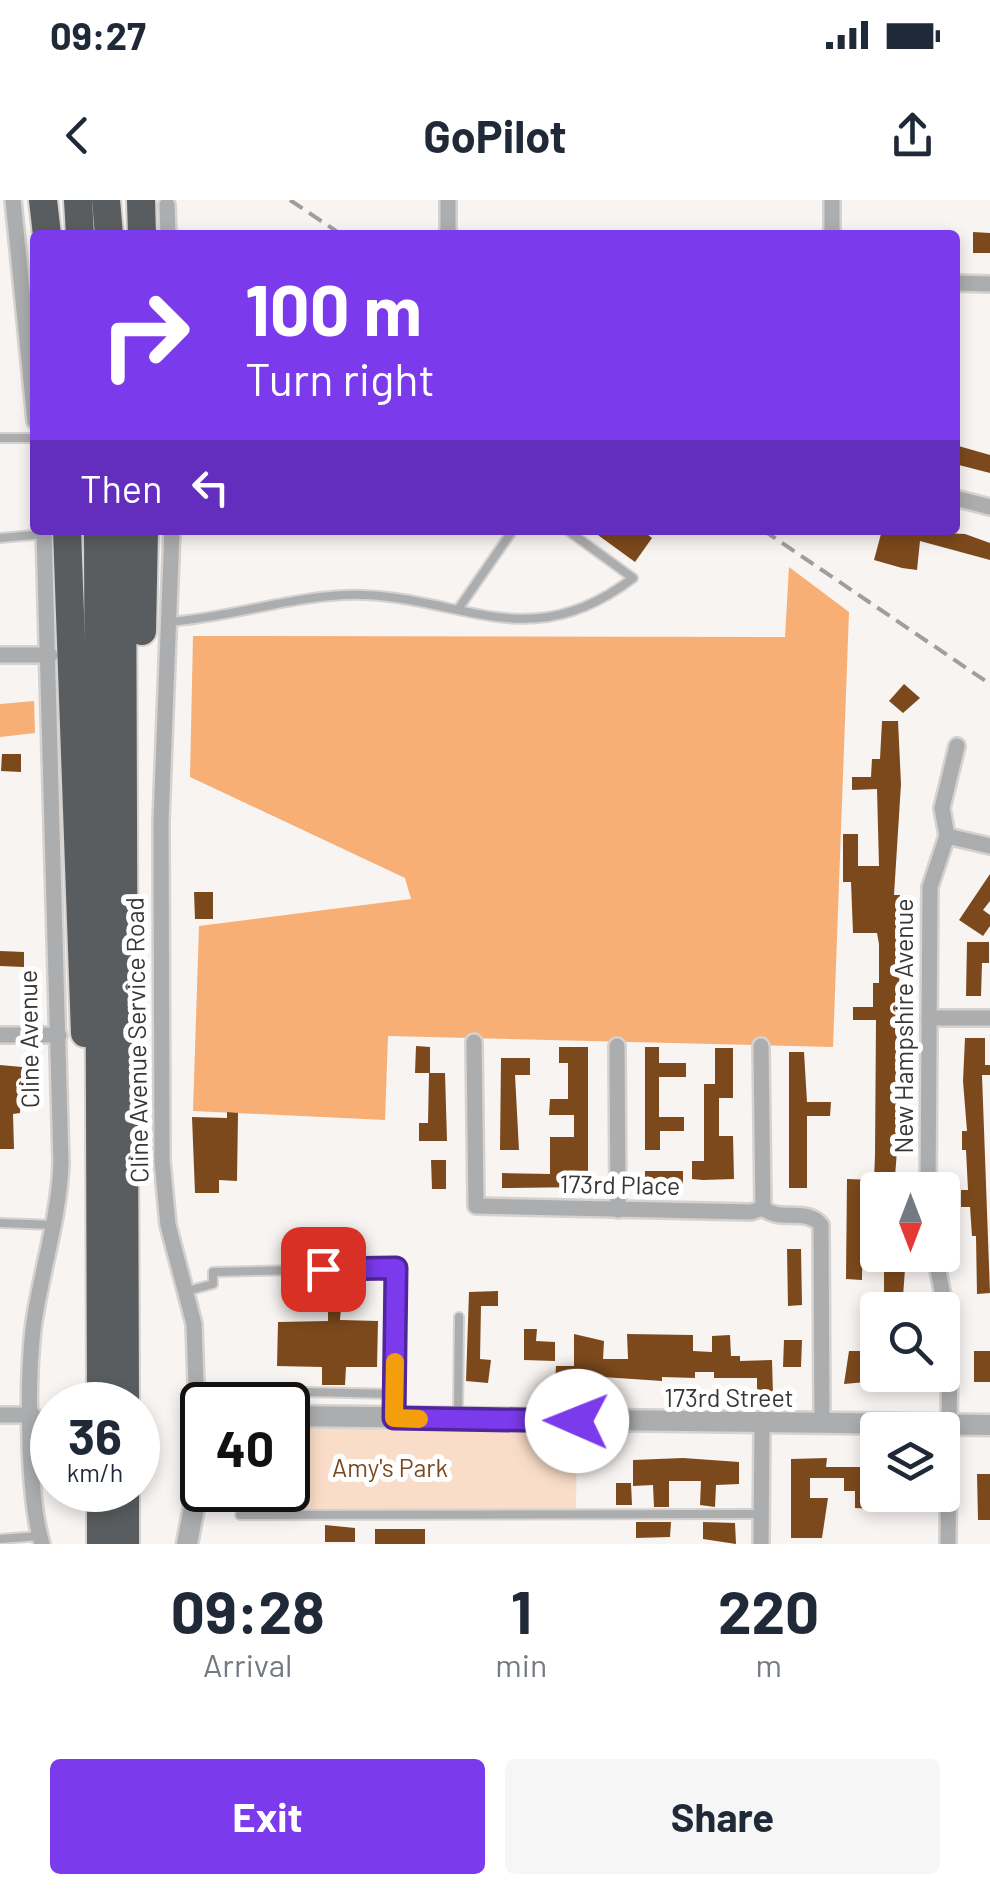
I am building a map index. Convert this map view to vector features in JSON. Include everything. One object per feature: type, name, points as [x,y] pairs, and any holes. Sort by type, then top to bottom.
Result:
[{"type":"highway","points":[[43,200],[46,230]]},
{"type":"highway","points":[[78,200],[80,230]]},
{"type":"highway","points":[[106,200],[109,230]]},
{"type":"highway","points":[[144,230],[154,202]]},
{"type":"highway","points":[[52,535],[86,1074],[102,1130]]},
{"type":"highway","points":[[98,535],[101,1382]]},
{"type":"highway","points":[[122,535],[126,701],[126,1382]]},
{"type":"highway","points":[[126,701],[142,642],[144,535]]},
{"type":"highway","points":[[100,1544],[101,1512]]},
{"type":"highway","points":[[125,1512],[125,1544]]},
{"type":"street","points":[[13,200],[30,371]]},
{"type":"street","points":[[448,200],[448,230]]},
{"type":"street","points":[[832,200],[832,230]]},
{"type":"street","points":[[154,202],[166,230]]},
{"type":"street","points":[[0,272],[20,271]]},
{"type":"street","points":[[960,283],[990,284]]},
{"type":"street","points":[[960,499],[990,507]]},
{"type":"street","name":"Cline Avenue","points":[[33,1382],[34,1324],[55,1225],[61,1163],[50,655],[52,535]]},
{"type":"street","name":"Cline Avenue Service Road","points":[[172,535],[160,821],[162,1161],[168,1226],[194,1324],[198,1382]]},
{"type":"street","points":[[0,655],[50,655]]},
{"type":"street","name":"New Hampshire Avenue","points":[[928,1172],[930,887],[947,836],[942,808],[956,746]]},
{"type":"street","points":[[947,836],[990,846]]},
{"type":"street","points":[[929,1018],[990,1018]]},
{"type":"street","points":[[0,1035],[59,1035]]},
{"type":"street","name":"173rd Place","points":[[474,1042],[476,1206],[751,1212],[763,1208],[772,1215],[817,1218],[821,1224],[822,1424]]},
{"type":"street","points":[[617,1046],[618,1210]]},
{"type":"street","points":[[761,1046],[763,1208]]},
{"type":"street","points":[[939,1272],[950,1331],[948,1412]]},
{"type":"street","points":[[0,1414],[30,1414]]},
{"type":"street","name":"173rd Street","points":[[310,1416],[860,1424]]},
{"type":"street","points":[[761,1544],[762,1424]]},
{"type":"street","name":"173rd Street","points":[[960,1424],[990,1425]]},
{"type":"street","name":"Cline Avenue","points":[[34,1512],[40,1540]]},
{"type":"street","name":"Cline Avenue Service Road","points":[[188,1544],[193,1512]]},
{"type":"street","points":[[948,1512],[948,1544]]},
{"type":"lane","points":[[0,438],[30,438]]},
{"type":"lane","points":[[0,538],[30,534]]},
{"type":"lane","points":[[458,608],[509,535]]},
{"type":"lane","points":[[168,622],[339,596],[458,608],[506,621],[554,616],[599,601],[633,578],[573,535]]},
{"type":"lane","points":[[0,1223],[55,1225]]},
{"type":"lane","points":[[186,1291],[213,1284],[213,1272],[396,1268],[394,1418]]},
{"type":"lane","points":[[458,1419],[459,1318]]},
{"type":"lane","points":[[310,1392],[394,1394]]},
{"type":"lane","points":[[240,1515],[761,1514]]},
{"type":"lane","points":[[0,1539],[40,1540]]},
{"type":"green space","name":"Amy's Park","points":[[310,1424],[577,1428],[576,1512],[310,1511]]},
{"type":"shaded area","points":[[789,567],[849,612],[833,1047],[388,1036],[385,1120],[193,1111],[199,926],[411,899],[405,878],[190,777],[193,636],[785,637]]},
{"type":"shaded area","points":[[34,701],[35,733],[0,737],[0,704]]},
{"type":"building","points":[[973,232],[990,233],[990,253],[973,253]]},
{"type":"building","points":[[960,446],[990,455],[990,473],[960,465]]},
{"type":"building","points":[[965,534],[990,543],[990,560],[920,541],[917,570],[874,560],[881,535]]},
{"type":"building","points":[[598,535],[648,535],[652,538],[635,562]]},
{"type":"building","points":[[904,684],[920,698],[903,713],[889,701]]},
{"type":"building","points":[[882,721],[898,721],[901,784],[894,895],[900,895],[895,1172],[874,1172],[876,1020],[853,1020],[853,1007],[873,1007],[873,983],[879,983],[879,944],[877,933],[853,933],[851,882],[843,882],[843,834],[858,834],[858,866],[879,866],[877,789],[852,790],[852,777],[871,777],[872,759],[880,759]]},
{"type":"building","points":[[2,754],[21,754],[21,772],[1,771]]},
{"type":"building","points":[[990,874],[990,901],[983,910],[990,915],[990,926],[983,936],[959,920]]},
{"type":"building","points":[[194,892],[213,892],[213,919],[195,919]]},
{"type":"building","points":[[967,942],[989,942],[989,963],[982,963],[981,996],[966,996]]},
{"type":"building","points":[[0,951],[24,952],[24,967],[0,966]]},
{"type":"building","points":[[965,1038],[985,1038],[985,1065],[990,1065],[990,1075],[982,1075],[990,1293],[977,1294],[976,1236],[972,1236],[970,1207],[961,1207],[961,1190],[968,1190],[966,1150],[962,1150],[962,1131],[967,1131]]},
{"type":"building","points":[[416,1046],[430,1047],[430,1073],[445,1073],[447,1141],[419,1141],[419,1123],[428,1123],[429,1073],[415,1073]]},
{"type":"building","points":[[559,1047],[588,1047],[588,1187],[502,1188],[502,1173],[550,1174],[550,1137],[574,1137],[574,1115],[549,1115],[550,1099],[568,1099],[568,1063],[559,1063]]},
{"type":"building","points":[[645,1047],[659,1047],[659,1063],[686,1063],[686,1077],[659,1077],[659,1117],[684,1117],[684,1131],[660,1131],[660,1150],[645,1150]]},
{"type":"building","points":[[715,1048],[733,1048],[733,1098],[719,1098],[719,1136],[733,1136],[734,1179],[692,1179],[692,1161],[704,1161],[704,1084],[715,1084]]},
{"type":"building","points":[[789,1052],[804,1052],[807,1102],[831,1102],[830,1116],[807,1116],[807,1188],[789,1188]]},
{"type":"building","points":[[501,1058],[530,1058],[530,1075],[515,1075],[519,1150],[500,1150]]},
{"type":"building","points":[[0,1065],[22,1067],[20,1113],[13,1114],[14,1149],[0,1149]]},
{"type":"building","points":[[227,1112],[238,1113],[237,1181],[219,1180],[219,1193],[195,1193],[192,1117],[227,1118]]},
{"type":"building","points":[[431,1160],[446,1160],[446,1189],[432,1189]]},
{"type":"building","points":[[645,1171],[683,1171],[683,1189],[645,1190]]},
{"type":"building","points":[[847,1179],[860,1179],[862,1280],[846,1279]]},
{"type":"building","points":[[787,1249],[801,1249],[802,1305],[788,1306]]},
{"type":"building","points":[[884,1272],[905,1272],[903,1292],[884,1292]]},
{"type":"building","points":[[498,1291],[498,1306],[481,1306],[480,1359],[491,1360],[488,1383],[466,1381],[469,1292]]},
{"type":"building","points":[[328,1307],[341,1308],[340,1320],[378,1321],[377,1367],[346,1367],[345,1385],[322,1385],[322,1367],[277,1366],[278,1322],[328,1321]]},
{"type":"building","points":[[524,1329],[537,1329],[536,1341],[555,1342],[555,1361],[524,1360]]},
{"type":"building","points":[[574,1334],[604,1341],[603,1359],[628,1359],[627,1334],[693,1335],[693,1351],[712,1352],[712,1336],[730,1335],[731,1356],[740,1356],[740,1361],[772,1360],[773,1395],[757,1395],[757,1378],[714,1378],[714,1372],[695,1372],[695,1378],[662,1377],[662,1381],[603,1377],[603,1382],[555,1385],[556,1366],[574,1366]]},
{"type":"building","points":[[784,1340],[802,1340],[801,1367],[783,1367]]},
{"type":"building","points":[[849,1351],[860,1351],[860,1383],[844,1384]]},
{"type":"building","points":[[974,1351],[990,1351],[990,1382],[974,1382]]},
{"type":"building","points":[[827,1458],[826,1467],[860,1467],[860,1508],[855,1508],[855,1491],[844,1491],[844,1478],[810,1478],[810,1498],[828,1498],[822,1538],[791,1538],[791,1459]]},
{"type":"building","points":[[633,1460],[739,1462],[739,1484],[716,1485],[715,1507],[700,1505],[701,1481],[669,1481],[669,1507],[654,1507],[653,1485],[633,1486]]},
{"type":"building","points":[[977,1474],[990,1474],[990,1520],[978,1520]]},
{"type":"building","points":[[616,1483],[631,1483],[632,1505],[616,1505]]},
{"type":"building","points":[[636,1522],[671,1522],[670,1537],[636,1538]]},
{"type":"building","points":[[703,1522],[735,1523],[736,1544],[703,1539]]},
{"type":"building","points":[[325,1525],[355,1528],[355,1542],[325,1542]]},
{"type":"building","points":[[375,1529],[425,1529],[425,1544],[375,1544]]},
{"type":"railway","points":[[290,200],[335,230]]},
{"type":"railway","points":[[770,535],[990,684]]},
{"type":"slow traffic","points":[[395,1362],[394,1418],[419,1419]]},
{"type":"route","points":[[323,1269],[396,1268],[394,1418],[577,1421]]}]
